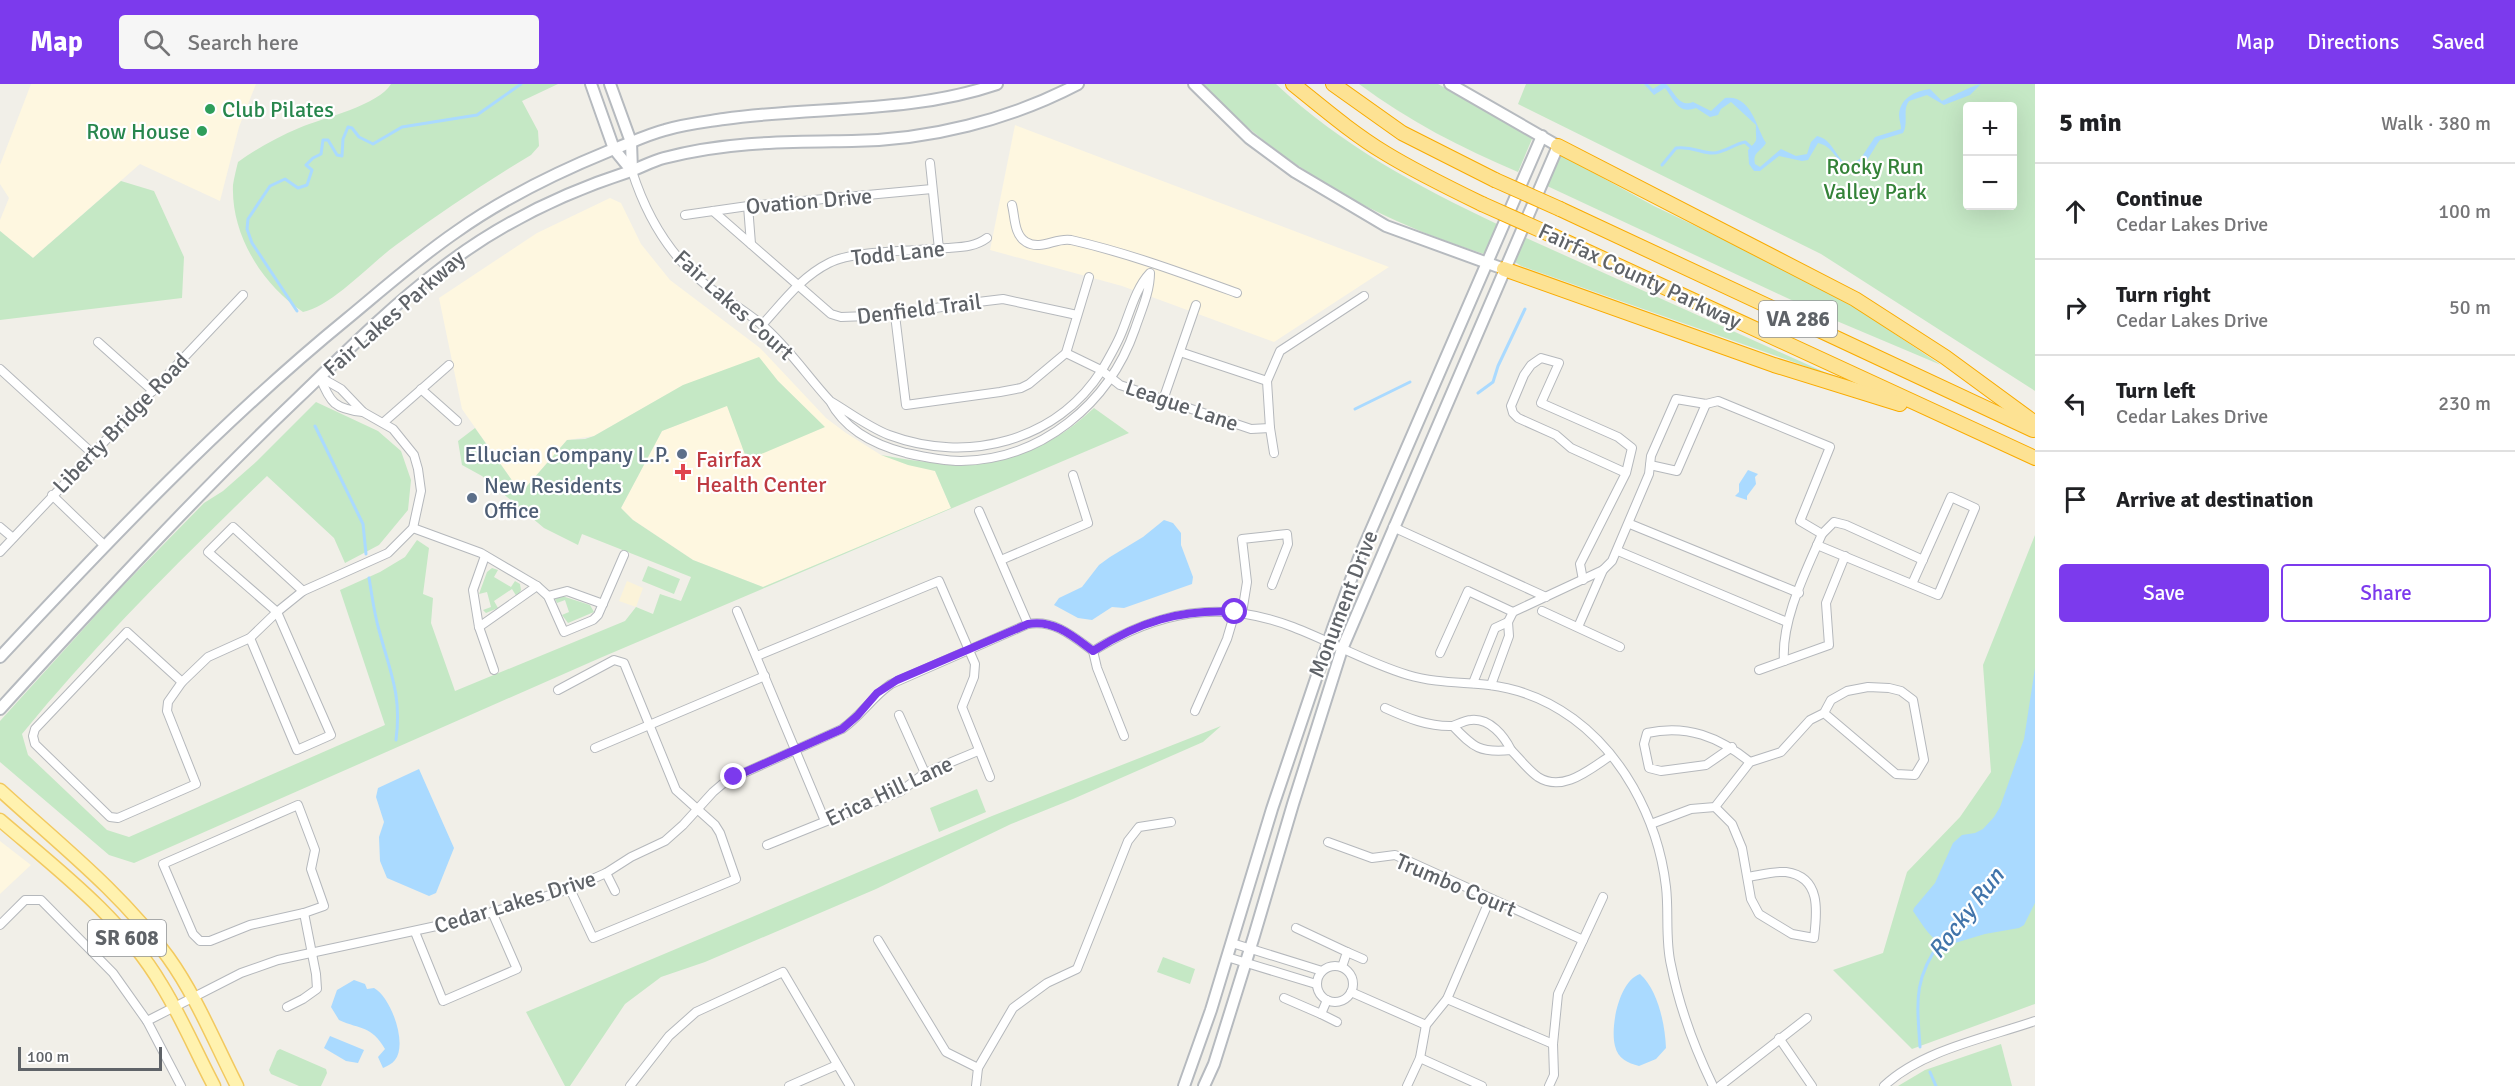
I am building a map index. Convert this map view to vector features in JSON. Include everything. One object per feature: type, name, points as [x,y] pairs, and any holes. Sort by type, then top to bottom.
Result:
[{"type":"highway","name":"Fairfax County Parkway","points":[[1293,84],[1383,152],[1429,179],[2035,458]]},
{"type":"highway","name":"Fairfax County Parkway","points":[[1333,84],[1402,134],[1495,180],[2035,430]]},
{"type":"highway","points":[[1558,146],[1855,299],[1946,357],[2035,423]]},
{"type":"highway","points":[[1504,269],[1774,365],[1956,422]]},
{"type":"main road","points":[[591,84],[614,150],[632,171]]},
{"type":"main road","points":[[610,84],[631,142],[632,171]]},
{"type":"main road","name":"Fair Lakes Parkway","points":[[0,657],[104,544],[300,356],[456,231],[516,194],[566,168],[666,129],[762,114],[911,104],[947,98],[997,84]]},
{"type":"main road","name":"Fair Lakes Parkway","points":[[0,709],[224,468],[320,377],[410,294],[460,255],[543,205],[593,182],[632,171],[661,159],[706,149],[762,142],[853,141],[938,132],[1005,114],[1052,97],[1078,84]]},
{"type":"main road","points":[[1194,84],[1250,138],[1295,172],[1386,226],[1504,269]]},
{"type":"main road","points":[[1449,84],[1558,146]]},
{"type":"main road","name":"Monument Drive","points":[[1185,1086],[1232,943],[1272,809],[1359,558],[1542,136]]},
{"type":"main road","name":"Monument Drive","points":[[1204,1086],[1214,1064],[1342,649],[1558,146]]},
{"type":"main road","name":"SR 608","points":[[0,790],[133,914],[168,958],[237,1086]]},
{"type":"main road","name":"SR 608","points":[[0,820],[102,910],[148,965],[173,1007],[214,1086]]},
{"type":"street","points":[[930,163],[939,249]]},
{"type":"street","name":"Fair Lakes Court","points":[[632,171],[642,200],[674,254],[708,286],[762,325],[785,348],[830,401],[840,419],[884,445],[921,456],[971,460],[1017,451],[1057,432],[1092,402],[1111,377],[1131,340],[1150,285],[1150,273],[1154,262]]},
{"type":"street","name":"Ovation Drive","points":[[685,215],[748,206],[932,189]]},
{"type":"street","points":[[1012,205],[1018,235],[1026,242],[1037,246],[1067,239],[1154,262],[1237,293]]},
{"type":"street","points":[[748,206],[751,244]]},
{"type":"street","name":"Denfield Trail","points":[[713,211],[831,314],[841,317],[895,315],[1003,299],[1077,315]]},
{"type":"street","name":"Todd Lane","points":[[762,325],[809,275],[841,258],[972,246],[987,238]]},
{"type":"street","name":"Fair Lakes Court","points":[[830,401],[889,435],[922,445],[969,448],[1009,441],[1039,427],[1074,402],[1090,387],[1119,339],[1141,282],[1150,273]]},
{"type":"street","points":[[895,315],[906,405],[1021,388],[1066,353],[1089,277]]},
{"type":"street","name":"Liberty Bridge Road","points":[[0,552],[243,295]]},
{"type":"street","points":[[1274,453],[1267,381],[1280,351],[1364,296]]},
{"type":"street","points":[[1163,400],[1196,305]]},
{"type":"street","points":[[98,342],[153,391]]},
{"type":"street","points":[[1180,352],[1267,381]]},
{"type":"street","name":"League Lane","points":[[1066,353],[1101,370],[1120,385],[1251,429],[1270,428]]},
{"type":"street","points":[[1583,580],[1580,564],[1626,473],[1632,448],[1618,437],[1541,403],[1559,363],[1541,358],[1531,365],[1514,396],[1511,406],[1513,413],[1518,418],[1556,435],[1571,448],[1626,473]]},
{"type":"street","points":[[384,422],[449,365]]},
{"type":"street","points":[[0,369],[92,453]]},
{"type":"street","points":[[182,682],[127,632],[35,729],[33,736],[35,744],[110,817],[118,818],[196,784],[167,711],[168,702],[182,682],[208,657],[250,638],[303,591],[388,553],[413,528],[421,491],[418,469],[405,441],[384,422],[363,412],[345,410],[336,405],[327,396],[320,377]]},
{"type":"street","points":[[320,377],[341,389],[363,412]]},
{"type":"street","points":[[421,388],[457,421]]},
{"type":"street","points":[[1578,627],[1603,570],[1618,550],[1630,524],[1649,474],[1651,456],[1676,399],[1706,404],[1718,401],[1830,447],[1800,521],[1822,534]]},
{"type":"street","points":[[1650,465],[1677,471],[1706,404]]},
{"type":"street","points":[[1001,560],[1088,523],[1073,475]]},
{"type":"street","points":[[52,495],[104,544]]},
{"type":"street","points":[[1817,545],[1938,595],[1975,508],[1951,497],[1912,584]]},
{"type":"street","points":[[979,511],[1028,624]]},
{"type":"street","points":[[1784,661],[1783,646],[1787,622],[1822,534],[1833,522],[1846,525],[1923,560]]},
{"type":"street","points":[[1630,524],[1799,593]]},
{"type":"street","points":[[0,527],[12,538]]},
{"type":"street","points":[[250,638],[297,750],[331,735],[277,612],[208,552],[233,527],[303,591]]},
{"type":"street","points":[[1393,527],[1546,597]]},
{"type":"street","points":[[413,528],[485,556],[537,586],[548,596],[564,632],[593,620],[603,604],[624,555]]},
{"type":"street","points":[[1195,711],[1239,613],[1247,582],[1242,539],[1287,534],[1288,544],[1272,585]]},
{"type":"street","points":[[1618,550],[1787,622]]},
{"type":"street","points":[[485,556],[473,590],[479,627],[494,670]]},
{"type":"street","points":[[1759,670],[1829,645],[1826,603],[1845,556]]},
{"type":"street","points":[[1491,685],[1509,636],[1508,622],[1513,612],[1603,570]]},
{"type":"street","points":[[756,656],[939,581],[975,664],[974,677],[962,707],[990,777]]},
{"type":"street","points":[[479,627],[537,586]]},
{"type":"street","points":[[548,596],[567,591],[603,604]]},
{"type":"street","points":[[1440,653],[1468,591],[1513,612]]},
{"type":"street","points":[[737,611],[825,821]]},
{"type":"street","points":[[1542,611],[1620,647]]},
{"type":"street","points":[[1124,736],[1097,668],[1093,651],[1134,628],[1169,616],[1194,612],[1239,613],[1262,617],[1295,628],[1396,671],[1422,679],[1491,685],[1536,697],[1561,710],[1592,733],[1628,778],[1651,824],[1666,886],[1670,963],[1683,1007],[1713,1086]]},
{"type":"street","name":"Cedar Lakes Drive","points":[[147,1021],[191,997],[258,966],[415,932],[492,912],[570,889],[606,873],[631,857],[664,841],[726,782],[849,724],[877,693],[891,684],[1028,624],[1036,622],[1061,628],[1093,651]]},
{"type":"street","points":[[1473,683],[1496,628],[1508,622]]},
{"type":"street","points":[[558,690],[614,660],[624,663],[676,790],[715,825],[736,879],[593,938],[570,889]]},
{"type":"street","points":[[595,748],[765,676]]},
{"type":"street","points":[[1651,824],[1691,809],[1715,807],[1750,762],[1781,752],[1810,720],[1824,713],[1832,700],[1847,691],[1868,687],[1901,692],[1913,700],[1924,760],[1915,776],[1896,774],[1824,713]]},
{"type":"street","points":[[1385,708],[1414,721],[1441,727],[1471,720],[1487,723],[1504,735],[1511,750],[1539,777],[1556,783],[1585,773],[1610,756]]},
{"type":"street","points":[[899,714],[925,773]]},
{"type":"street","points":[[1453,726],[1471,745],[1488,752],[1511,750]]},
{"type":"street","points":[[1731,747],[1706,765],[1661,771],[1649,768],[1644,744],[1647,733],[1684,730],[1708,735],[1731,747],[1750,762]]},
{"type":"street","name":"Erica Hill Lane","points":[[767,845],[901,791],[925,773],[978,751]]},
{"type":"street","points":[[298,805],[315,850],[311,869],[324,906],[304,914],[250,925],[210,941],[200,940],[194,934],[163,864],[298,805]]},
{"type":"street","points":[[1715,807],[1732,824],[1742,848],[1751,899],[1759,914],[1792,934],[1814,938],[1818,908],[1816,896],[1809,885],[1787,872],[1748,877]]},
{"type":"street","points":[[975,1086],[978,1068],[1013,1008],[1047,983],[1077,969],[1128,841],[1139,827],[1171,822]]},
{"type":"street","name":"Trumbo Court","points":[[1328,842],[1372,858],[1395,855],[1583,940]]},
{"type":"street","points":[[606,873],[615,891]]},
{"type":"street","points":[[1549,1086],[1554,1075],[1553,1044],[1558,994],[1603,897]]},
{"type":"street","points":[[1407,1086],[1420,1058],[1426,1025],[1447,999],[1490,899]]},
{"type":"street","points":[[0,925],[25,900],[41,900],[113,973],[147,1021],[181,1086]]},
{"type":"street","points":[[415,932],[443,1001],[517,969],[492,912]]},
{"type":"street","points":[[286,1007],[303,999],[316,989],[304,914]]},
{"type":"street","points":[[1296,928],[1363,959]]},
{"type":"street","points":[[878,940],[946,1052],[978,1068]]},
{"type":"street","points":[[1232,943],[1322,970],[1333,965],[1342,967],[1350,973],[1353,979],[1351,992],[1343,1000],[1337,1002],[1320,996],[1316,984],[1322,970]]},
{"type":"street","points":[[1342,967],[1347,951]]},
{"type":"street","points":[[1227,957],[1316,984]]},
{"type":"street","points":[[630,1086],[669,1036],[696,1012],[783,972],[850,1086]]},
{"type":"street","points":[[1351,992],[1426,1025]]},
{"type":"street","points":[[1284,998],[1337,1022]]},
{"type":"street","points":[[1447,999],[1553,1044]]},
{"type":"street","points":[[1321,1014],[1327,1000]]},
{"type":"street","points":[[1720,1086],[1807,1018]]},
{"type":"street","points":[[1884,1086],[1915,1063],[1934,1054],[2035,1021]]},
{"type":"street","points":[[1779,1038],[1812,1086]]},
{"type":"street","points":[[1420,1058],[1482,1086]]},
{"type":"street","points":[[789,1086],[837,1065]]},
{"type":"shaded area","points":[[31,84],[256,84],[239,127],[220,201],[140,164],[33,258],[0,231],[0,220],[9,198],[0,184],[0,165]]},
{"type":"shaded area","points":[[1015,125],[1389,267],[1274,342],[1122,286],[990,250]]},
{"type":"shaded area","points":[[610,198],[621,203],[641,244],[670,280],[760,348],[826,418],[846,433],[881,455],[935,471],[951,508],[763,587],[693,560],[633,520],[621,508],[662,431],[727,405],[747,459],[824,427],[778,381],[759,358],[666,395],[594,436],[567,440],[521,493],[462,409],[439,298],[537,233]]},
{"type":"shaded area","points":[[0,841],[31,865],[0,894]]},
{"type":"green space","points":[[391,84],[558,84],[522,101],[538,131],[539,146],[531,155],[479,187],[413,233],[326,302],[303,312],[275,288],[252,258],[244,240],[237,223],[234,204],[233,185],[238,162],[260,147],[291,131],[363,105],[385,92]]},
{"type":"green space","points":[[1200,84],[1276,84],[1327,126],[1381,163],[1497,224],[1484,254],[1403,224],[1331,187],[1265,141]]},
{"type":"green space","points":[[1359,84],[1438,84],[1531,135],[1532,139],[1518,172],[1436,133]]},
{"type":"green space","name":"Rocky Run Valley Park","points":[[1526,84],[2035,84],[2035,391],[1821,254],[1518,104]]},
{"type":"green space","points":[[1561,155],[1654,206],[1843,299],[1941,365],[1832,319],[1545,185],[1558,156]]},
{"type":"green space","points":[[121,181],[154,191],[184,257],[182,298],[0,320],[0,231],[33,258]]},
{"type":"green space","points":[[1524,237],[1833,376],[1521,266],[1514,259]]},
{"type":"green space","points":[[759,357],[778,381],[825,427],[747,460],[727,406],[662,431],[621,508],[633,520],[693,560],[763,587],[951,508],[935,471],[908,465],[881,455],[941,463],[995,460],[1020,454],[1045,443],[1070,428],[1094,408],[1129,433],[600,658],[134,863],[109,855],[0,762],[0,721],[116,593],[204,503],[223,491],[257,461],[316,402],[378,431],[401,451],[411,480],[408,510],[379,545],[345,563],[334,538],[267,476],[110,634],[22,734],[28,755],[107,830],[129,837],[385,725],[340,590],[380,572],[405,557],[417,540],[429,548],[423,594],[433,598],[431,623],[455,691],[625,621],[636,607],[653,614],[660,594],[681,601],[691,577],[582,534],[578,545],[544,528],[482,476],[462,465],[458,441],[475,428],[521,493],[567,440],[594,436],[683,385]]},
{"type":"green space","points":[[2035,535],[2035,1004],[1912,1049],[1833,970],[1883,953],[1907,872],[1960,817],[1991,772],[1983,665]]},
{"type":"green space","points":[[648,566],[680,579],[674,594],[642,581]]},
{"type":"green space","points":[[492,568],[498,570],[494,577],[511,587],[515,581],[520,584],[521,590],[517,597],[512,589],[494,601],[498,608],[486,613],[483,610],[491,607],[487,592],[479,594],[487,572]]},
{"type":"green space","points":[[562,596],[590,605],[594,612],[568,623],[562,615],[569,612],[565,600],[557,603],[555,599]]},
{"type":"green space","points":[[1221,726],[1203,742],[1011,824],[876,889],[705,962],[661,977],[625,1004],[570,1086],[565,1086],[526,1012],[992,816]]},
{"type":"green space","points":[[977,789],[986,812],[939,832],[930,808]]},
{"type":"green space","points":[[1163,957],[1195,969],[1190,984],[1157,972]]},
{"type":"green space","points":[[2001,1044],[2012,1086],[1898,1086],[1925,1070]]},
{"type":"green space","points":[[280,1049],[326,1069],[327,1073],[321,1086],[299,1086],[271,1074],[269,1070]]},
{"type":"sand","points":[[627,581],[643,588],[636,607],[619,601]]},
{"type":"water","points":[[1644,84],[1648,84],[1653,89],[1666,84],[1684,103],[1693,102],[1711,111],[1725,98],[1741,101],[1752,113],[1766,143],[1757,152],[1754,160],[1755,164],[1760,167],[1781,149],[1796,156],[1807,154],[1811,142],[1817,136],[1828,142],[1841,159],[1850,165],[1861,158],[1875,137],[1901,129],[1900,109],[1909,96],[1930,89],[1942,101],[1981,84],[1970,95],[1944,105],[1927,95],[1909,101],[1903,133],[1880,140],[1864,164],[1854,169],[1848,169],[1831,150],[1818,143],[1808,160],[1802,161],[1779,156],[1760,171],[1754,171],[1749,164],[1748,150],[1756,139],[1756,125],[1731,102],[1721,109],[1718,115],[1710,117],[1696,108],[1690,110],[1681,108],[1665,88],[1654,95]]},
{"type":"water","points":[[1748,470],[1758,474],[1755,477],[1756,484],[1747,496],[1747,500],[1735,496]]},
{"type":"water","points":[[1164,520],[1173,523],[1181,533],[1181,545],[1193,577],[1192,584],[1124,608],[1112,607],[1092,620],[1078,618],[1054,605],[1059,598],[1082,587],[1099,565],[1143,537]]},
{"type":"water","points":[[2035,668],[2035,903],[2024,925],[2019,928],[1985,934],[1945,946],[1931,936],[1913,911],[1935,883],[1953,843],[1962,835],[1983,829],[2000,807],[2024,739]]},
{"type":"water","points":[[419,769],[454,848],[436,893],[429,896],[387,878],[380,861],[379,837],[384,822],[376,797],[378,788]]},
{"type":"water","points":[[1640,974],[1656,998],[1666,1048],[1656,1059],[1639,1066],[1627,1062],[1618,1054],[1614,1028],[1622,995],[1633,978]]},
{"type":"water","points":[[354,980],[365,984],[367,989],[374,988],[380,993],[396,1021],[400,1043],[399,1053],[394,1061],[383,1068],[378,1057],[385,1049],[380,1041],[365,1029],[339,1020],[331,1007],[337,990]]},
{"type":"water","points":[[330,1036],[364,1050],[358,1063],[346,1061],[324,1048]]},
{"type":"waterway","points":[[297,311],[252,243],[247,229],[248,219],[270,186],[285,179],[298,188],[307,185],[312,170],[306,165],[321,154],[323,140],[328,140],[337,155],[342,156],[343,139],[348,127],[352,128],[359,137],[373,144],[402,127],[477,115],[521,84]]},
{"type":"waterway","points":[[1662,165],[1676,148],[1713,153],[1745,142],[1753,149]]},
{"type":"waterway","points":[[1478,393],[1493,382],[1498,366],[1525,309]]},
{"type":"waterway","points":[[1355,409],[1410,382]]},
{"type":"waterway","points":[[315,426],[363,524],[366,554]]},
{"type":"waterway","points":[[369,578],[376,617],[396,696],[396,740]]},
{"type":"waterway","name":"Rocky Run","points":[[1920,1047],[1918,1004],[1921,979],[1925,967],[1941,941]]},
{"type":"waterway","name":"Rocky Run","points":[[1930,1072],[1936,1086]]},
{"type":"place","name":"Club Pilates","points":[[210,109]]},
{"type":"place","name":"Row House","points":[[202,131]]},
{"type":"place","name":"Ellucian Company L.P.","points":[[682,454]]},
{"type":"place","name":"Fairfax Health Center","points":[[683,472]]},
{"type":"place","name":"New Residents Office","points":[[472,498]]},
{"type":"route","points":[[734,777],[842,729],[877,693],[897,680],[1028,624],[1036,622],[1061,628],[1093,651],[1134,628],[1169,616],[1194,612],[1235,612]]}]
